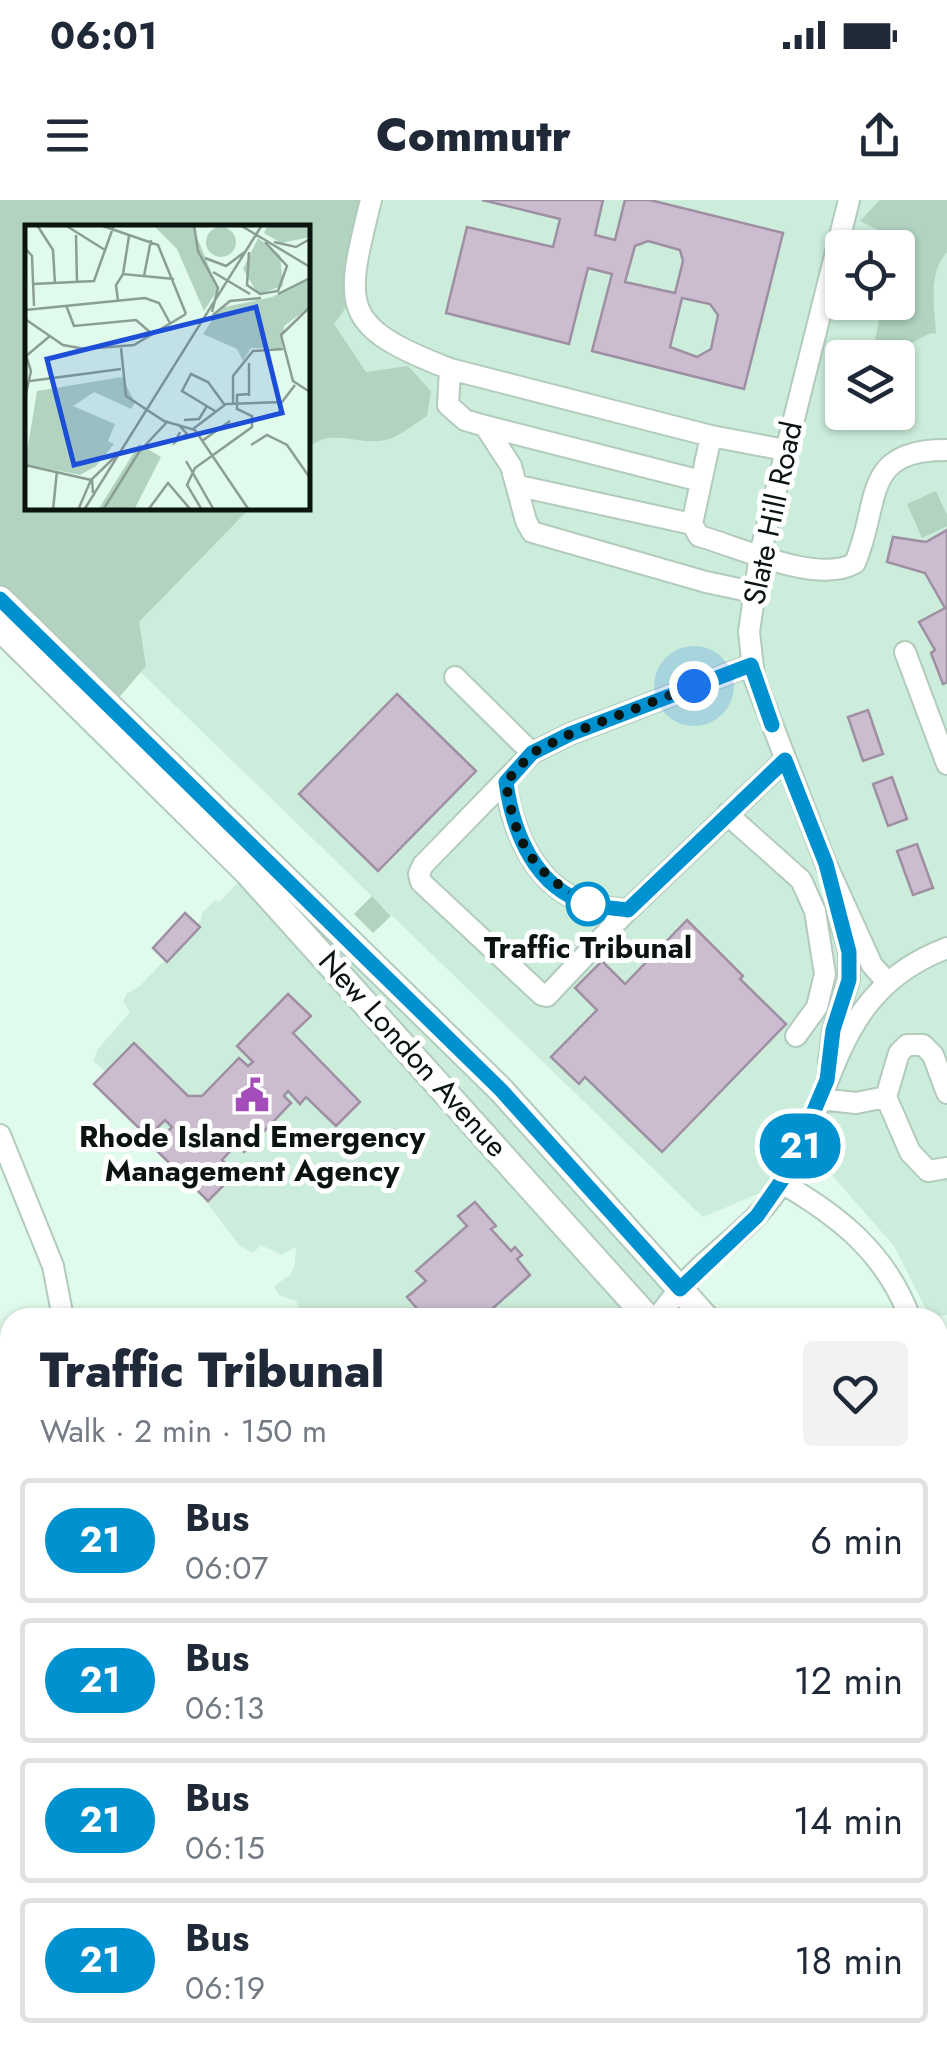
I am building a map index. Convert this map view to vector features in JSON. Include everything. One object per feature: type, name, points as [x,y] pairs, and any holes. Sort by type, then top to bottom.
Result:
[{"type":"main road","name":"New London Avenue","points":[[0,599],[501,1090],[697,1308]]},
{"type":"main road","name":"New London Avenue","points":[[0,628],[270,897],[639,1308]]},
{"type":"street","points":[[372,200],[354,272],[354,302],[379,335],[412,355],[450,370],[711,436],[785,450]]},
{"type":"street","name":"Slate Hill Road","points":[[849,200],[760,554],[749,632],[751,665],[826,864],[872,965],[887,982]]},
{"type":"street","points":[[450,370],[448,404],[465,420],[701,481]]},
{"type":"street","points":[[485,426],[512,466],[532,532],[752,592]]},
{"type":"street","points":[[711,436],[692,524],[699,536],[812,570],[844,570],[855,562],[882,471],[906,454],[947,450]]},
{"type":"street","points":[[519,486],[692,524]]},
{"type":"street","points":[[905,652],[947,764]]},
{"type":"street","points":[[751,665],[570,734],[532,753],[423,865],[419,874],[422,882],[547,996],[628,910],[785,760]]},
{"type":"street","points":[[455,676],[532,753]]},
{"type":"street","points":[[506,782],[510,814],[526,853],[539,870],[588,904],[628,910]]},
{"type":"street","points":[[727,814],[801,880],[815,911],[825,974],[817,1007],[796,1036]]},
{"type":"street","points":[[823,1090],[850,966],[826,864]]},
{"type":"street","points":[[665,1308],[757,1216],[782,1183],[856,1020],[903,968],[947,948]]},
{"type":"street","points":[[947,1092],[933,1055],[923,1045],[907,1045],[899,1053],[886,1097],[910,1152],[928,1170],[947,1168]]},
{"type":"street","points":[[823,1090],[856,1103],[886,1097]]},
{"type":"street","points":[[0,1135],[53,1266],[61,1308]]},
{"type":"street","points":[[782,1183],[829,1212],[866,1244],[905,1308]]},
{"type":"shaded area","points":[[0,200],[947,200],[947,1308],[925,1308],[894,1246],[824,1166],[703,1217],[22,557]]},
{"type":"shaded area","points":[[0,200],[369,200],[352,299],[334,324],[366,372],[408,366],[431,391],[427,416],[385,440],[335,438],[310,447],[310,225],[25,225],[25,510],[248,510],[139,622],[146,666],[115,702],[0,591]]},
{"type":"shaded area","points":[[880,200],[947,200],[947,252],[934,280],[936,334],[915,341],[875,340],[879,320],[915,320],[915,230],[878,230],[860,221]]},
{"type":"shaded area","points":[[936,491],[947,515],[947,526],[922,538],[907,504]]},
{"type":"shaded area","points":[[261,851],[692,1297],[681,1308],[299,1308],[296,1301],[279,1295],[274,1286],[290,1275],[296,1247],[281,1255],[261,1245],[253,1253],[239,1245],[111,1076],[93,1061],[98,1049],[130,1012],[123,1001],[127,993],[139,987],[185,939],[202,913],[215,900],[219,902],[246,874]]},
{"type":"shaded area","points":[[372,896],[391,916],[373,933],[354,914]]},
{"type":"building","points":[[482,200],[603,200],[595,235],[615,240],[625,200],[650,200],[783,233],[744,389],[592,351],[612,274],[588,268],[569,344],[446,313],[467,227],[553,247],[560,219]],"holes":[[[648,241],[680,250],[683,261],[675,293],[625,282],[635,246]],[[682,298],[710,304],[718,315],[711,349],[697,357],[670,347]]]},
{"type":"building","points":[[947,530],[947,682],[943,684],[931,653],[935,650],[919,622],[945,608],[925,573],[887,562],[893,537],[926,542]]},
{"type":"building","points":[[397,694],[476,771],[378,871],[299,794]]},
{"type":"building","points":[[868,710],[883,754],[863,761],[848,717]]},
{"type":"building","points":[[892,777],[907,819],[888,826],[873,784]]},
{"type":"building","points":[[917,844],[933,888],[913,895],[897,851]]},
{"type":"building","points":[[185,913],[200,927],[167,962],[153,948]]},
{"type":"building","points":[[687,920],[786,1024],[662,1152],[585,1077],[579,1084],[551,1057],[597,1010],[575,988],[602,961],[625,984]]},
{"type":"building","points":[[288,994],[311,1016],[293,1033],[360,1102],[336,1126],[306,1097],[300,1104],[288,1091],[284,1096],[291,1103],[244,1152],[236,1145],[222,1160],[236,1173],[208,1201],[153,1147],[172,1127],[165,1120],[148,1137],[94,1084],[134,1043],[188,1096],[202,1096],[239,1058],[248,1066],[253,1062],[237,1046]]},
{"type":"building","points":[[475,1202],[496,1226],[491,1229],[511,1251],[515,1247],[522,1255],[517,1259],[530,1275],[493,1308],[416,1308],[407,1297],[426,1281],[416,1271],[467,1226],[458,1216]]},
{"type":"bus line","name":"21","points":[[0,599],[501,1090],[680,1289],[757,1216],[782,1183],[827,1080],[833,1030],[850,966],[826,864],[785,760],[628,910],[588,904],[560,888],[526,853],[510,814],[506,782],[532,753],[570,734],[751,665],[772,725]]},
{"type":"place","name":"Traffic Tribunal","points":[[588,904]]},
{"type":"place","name":"Rhode Island Emergency Management Agency","points":[[252,1095]]},
{"type":"route","points":[[588,904],[560,888],[526,853],[510,814],[506,782],[532,753],[570,734],[694,686]]}]
